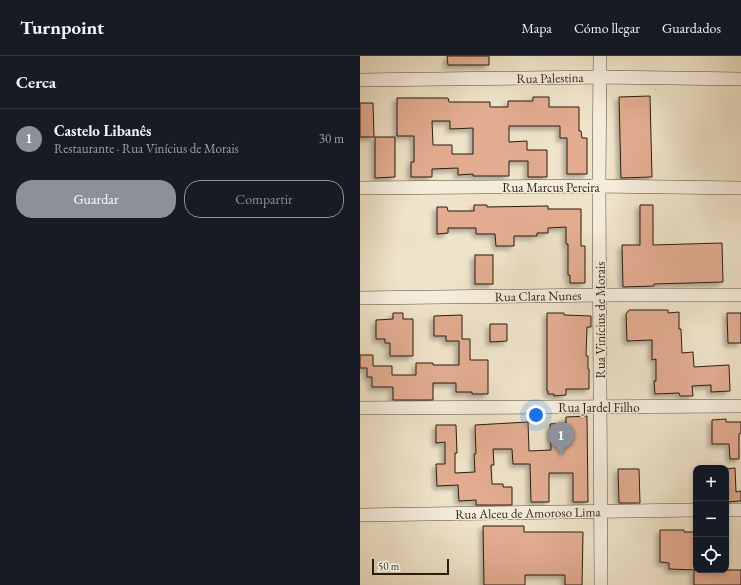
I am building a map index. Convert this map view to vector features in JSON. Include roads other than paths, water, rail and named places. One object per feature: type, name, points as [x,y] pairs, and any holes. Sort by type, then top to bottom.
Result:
[{"type":"street","name":"Rua Vinícius de Morais","points":[[600,56],[599,186],[601,585]]},
{"type":"street","name":"Rua Palestina","points":[[360,80],[600,78],[741,79]]},
{"type":"street","name":"Rua Marcus Pereira","points":[[360,188],[599,186],[741,188]]},
{"type":"street","name":"Rua Clara Nunes","points":[[360,298],[741,295]]},
{"type":"street","name":"Rua Jardel Filho","points":[[360,408],[600,408],[741,406]]},
{"type":"street","name":"Rua Alceu de Amoroso Lima","points":[[360,515],[693,510]]},
{"type":"street","points":[[729,510],[741,510]]},
{"type":"place","name":"Castelo Libanês","points":[[561,455]]}]
